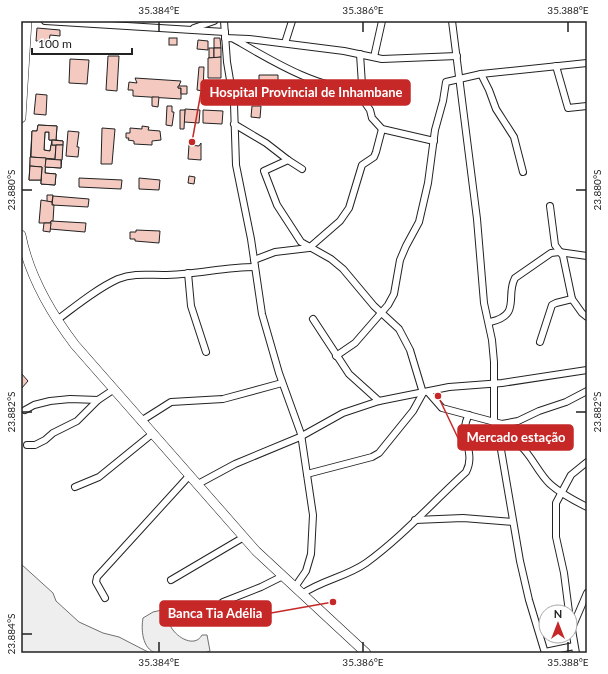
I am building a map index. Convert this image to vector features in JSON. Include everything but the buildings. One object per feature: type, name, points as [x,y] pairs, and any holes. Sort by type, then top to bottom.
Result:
[{"type":"main road","points":[[21,117],[27,21]]},
{"type":"main road","points":[[21,235],[38,289],[57,320],[75,345],[244,537],[361,651]]},
{"type":"street","points":[[45,21],[191,30],[225,35],[272,60],[321,83],[361,88]]},
{"type":"street","points":[[191,30],[214,21]]},
{"type":"street","points":[[224,21],[227,62],[234,104],[236,165],[255,263],[266,331],[282,383],[301,436],[313,515],[311,554],[306,571],[295,587]]},
{"type":"street","points":[[285,43],[292,21]]},
{"type":"street","points":[[374,57],[382,21]]},
{"type":"street","points":[[452,21],[460,79],[484,303],[490,322],[494,382],[494,423],[513,522],[529,600],[545,652],[574,646],[576,653]]},
{"type":"street","points":[[233,38],[285,43],[374,57],[399,59],[457,56]]},
{"type":"street","points":[[360,54],[361,88],[363,100],[370,110],[372,118],[382,129],[434,140]]},
{"type":"street","points":[[336,356],[355,343],[394,294],[400,260],[419,222],[428,183],[434,140],[443,101],[445,84],[481,74],[587,62]]},
{"type":"street","points":[[556,66],[568,108],[587,106]]},
{"type":"street","points":[[481,74],[496,109],[514,137],[523,172]]},
{"type":"street","points":[[234,124],[266,143],[302,169]]},
{"type":"street","points":[[57,320],[102,287],[119,278],[132,275],[188,273],[234,267],[255,263],[274,252],[309,248],[340,221],[346,213],[362,165],[374,157],[382,129]]},
{"type":"street","points":[[288,160],[264,172],[277,205],[301,242],[309,248],[331,259],[343,269],[390,320],[407,341],[425,392],[442,408],[502,424],[518,421],[539,411],[566,402],[587,391]]},
{"type":"street","points":[[550,206],[555,245],[563,256],[572,298],[582,313],[587,317]]},
{"type":"street","points":[[490,322],[500,320],[510,308],[513,282],[515,278],[551,253],[559,252],[587,256]]},
{"type":"street","points":[[188,273],[191,306],[206,352]]},
{"type":"street","points":[[540,342],[552,305],[572,298]]},
{"type":"street","points":[[313,319],[349,374],[379,401]]},
{"type":"street","points":[[198,484],[235,464],[301,436],[342,413],[379,401],[449,387],[494,382],[509,382],[587,370]]},
{"type":"street","points":[[142,421],[171,402],[224,399],[282,383]]},
{"type":"street","points":[[27,445],[35,445],[46,440],[53,433],[77,421],[98,400],[114,390]]},
{"type":"street","points":[[307,474],[372,457],[379,453],[397,428],[413,411],[425,392]]},
{"type":"street","points":[[26,410],[34,405],[50,401],[70,399],[98,400]]},
{"type":"street","points":[[302,594],[311,588],[340,577],[366,563],[466,472],[469,467],[470,449],[464,425],[469,415]]},
{"type":"street","points":[[75,487],[99,477],[152,434]]},
{"type":"street","points":[[498,438],[506,439],[523,446],[550,484],[587,507]]},
{"type":"street","points":[[568,604],[564,573],[556,538],[556,503],[561,491],[566,486],[570,475],[586,459]]},
{"type":"street","points":[[105,598],[96,582],[97,577],[189,476]]},
{"type":"street","points":[[415,520],[456,518],[513,522]]},
{"type":"street","points":[[171,580],[244,537]]},
{"type":"street","points":[[223,602],[261,587],[283,576]]},
{"type":"street","points":[[578,614],[587,593]]},
{"type":"shaded area","points":[[21,564],[53,593],[56,601],[79,622],[103,633],[119,637],[150,653],[21,653]]},
{"type":"shaded area","points":[[162,610],[165,612],[169,624],[174,631],[182,638],[195,641],[202,635],[207,635],[210,651],[204,653],[160,654],[151,651],[145,643],[142,628],[143,618],[153,612]]},
{"type":"place","name":"Hospital Provincial de Inhambane","points":[[192,142]]},
{"type":"place","name":"Mercado estação","points":[[438,396]]},
{"type":"place","name":"Banca Tia Adélia","points":[[333,602]]}]
